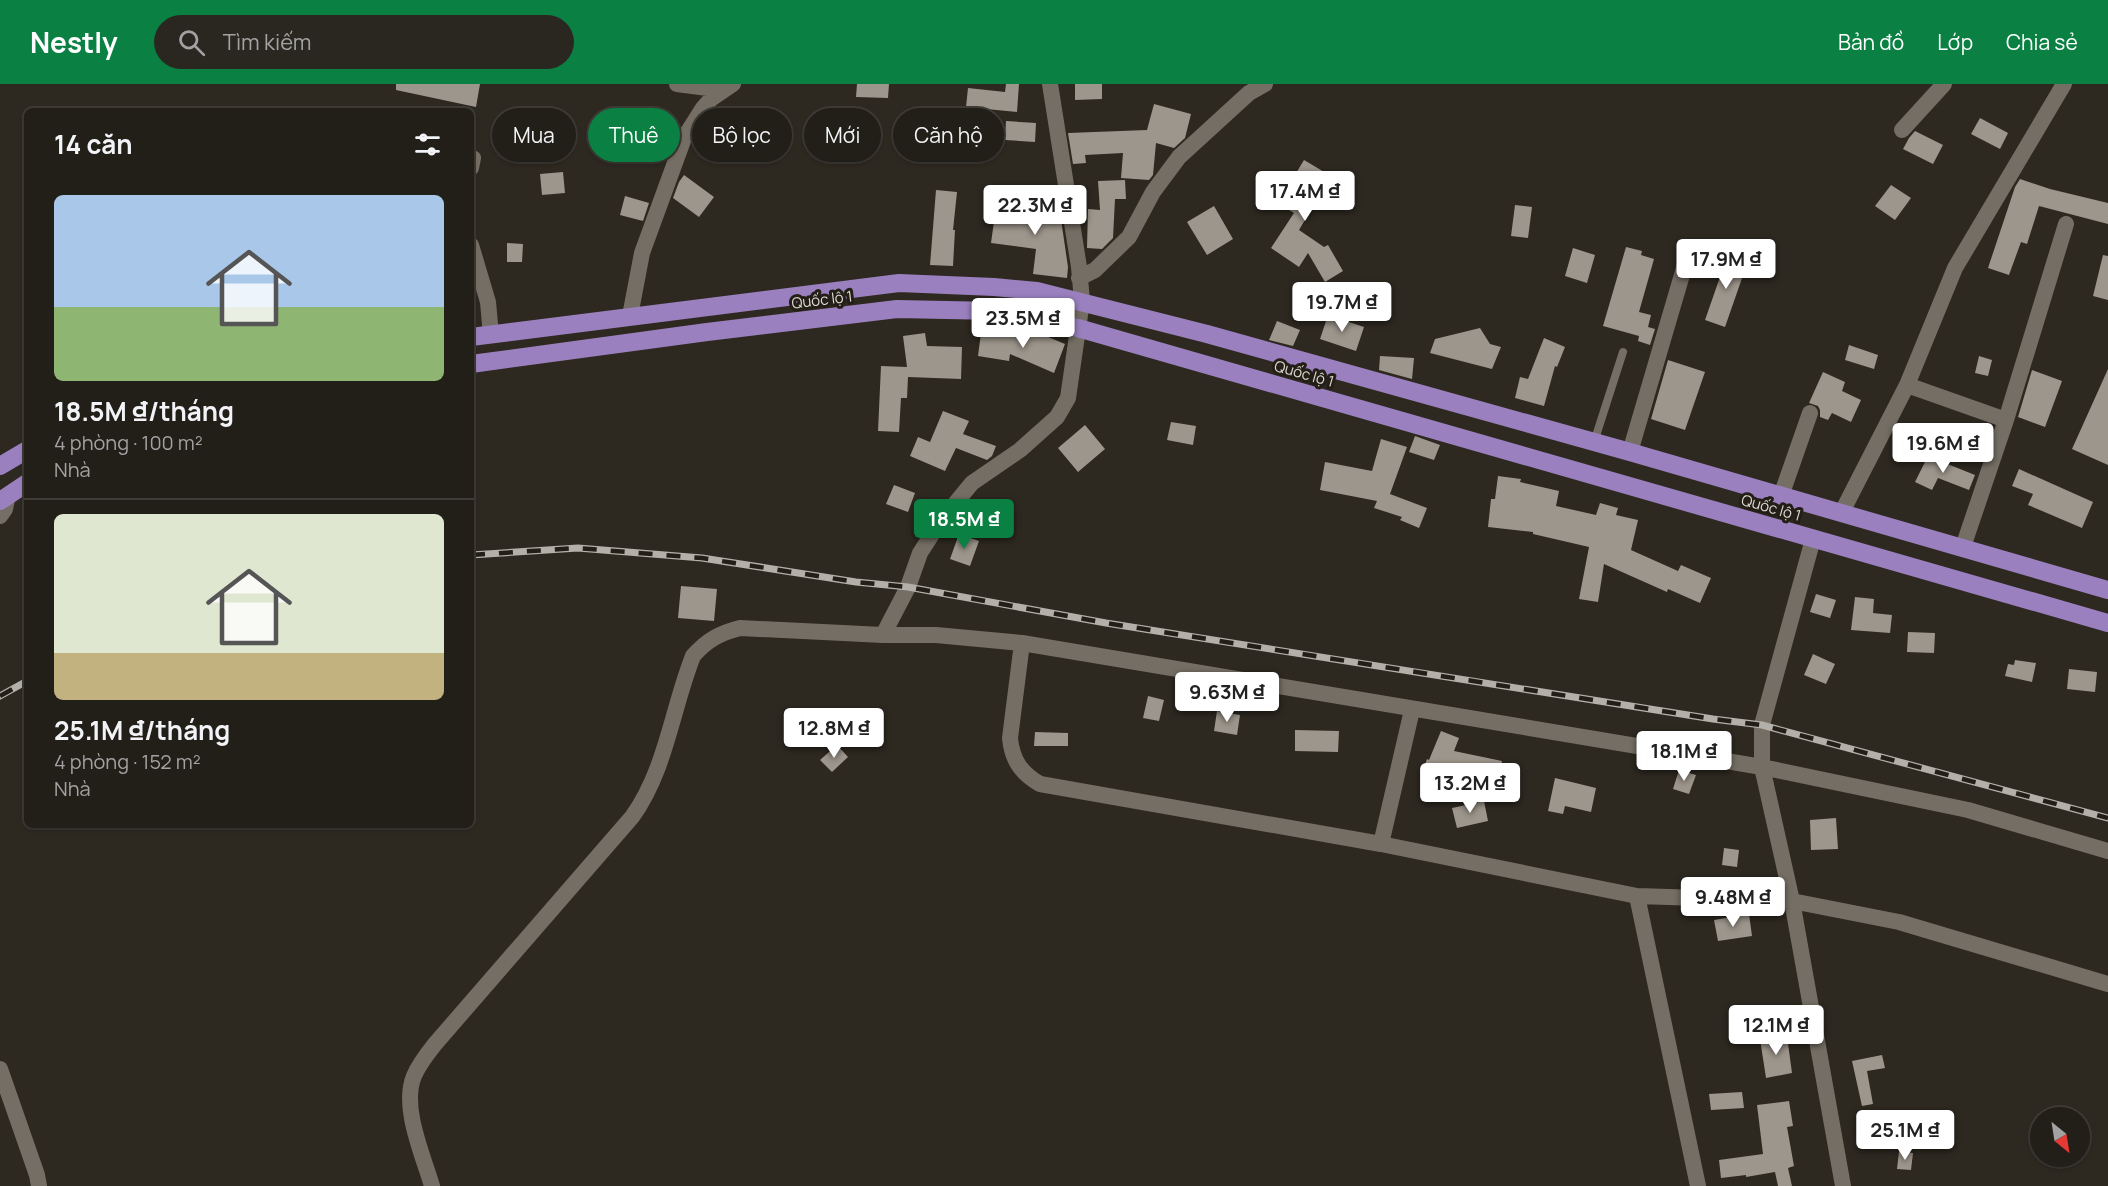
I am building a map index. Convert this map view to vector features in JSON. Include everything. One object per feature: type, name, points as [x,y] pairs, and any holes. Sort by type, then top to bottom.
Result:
[{"type":"highway","name":"Quốc lộ 1","points":[[474,337],[899,283],[1037,291],[1082,301],[1630,452],[2108,590]]},
{"type":"highway","name":"Quốc lộ 1","points":[[474,364],[897,309],[996,311],[1078,328],[2108,623]]},
{"type":"highway","points":[[0,466],[24,452]]},
{"type":"highway","points":[[4,498],[24,485]]},
{"type":"street","points":[[677,84],[728,87]]},
{"type":"street","points":[[883,635],[908,587],[920,553],[940,522],[966,489],[1020,450],[1063,408],[1071,388],[1082,301],[1079,267],[1050,84]]},
{"type":"street","points":[[1079,278],[1095,270],[1111,257],[1129,237],[1153,192],[1179,157],[1249,93],[1265,84]]},
{"type":"street","points":[[1902,129],[1944,84]]},
{"type":"street","points":[[1842,512],[1907,385],[1954,268],[2064,84]]},
{"type":"street","points":[[630,316],[642,253],[684,138],[703,108],[728,87]]},
{"type":"street","points":[[1963,547],[2006,420],[2066,224]]},
{"type":"street","points":[[1630,452],[1689,251]]},
{"type":"street","points":[[474,255],[488,302],[491,335]]},
{"type":"street","points":[[1907,385],[2006,420]]},
{"type":"street","points":[[1781,496],[1810,413]]},
{"type":"street","points":[[0,516],[5,509],[4,498]]},
{"type":"street","points":[[1813,539],[1762,725],[1762,766],[1792,901],[1843,1186]]},
{"type":"street","points":[[432,1186],[410,1106],[410,1092],[422,1061],[642,804],[654,780],[693,656],[704,644],[721,633],[740,628],[946,636],[1022,643],[1412,710],[1762,766],[1968,810],[2108,851]]},
{"type":"street","points":[[1022,643],[1010,738],[1011,750],[1021,770],[1040,784],[1381,844],[1637,896],[1792,901],[1899,922],[2108,984]]},
{"type":"street","points":[[1381,844],[1412,710]]},
{"type":"street","points":[[1637,896],[1698,1186]]},
{"type":"street","points":[[0,1069],[39,1186]]},
{"type":"lane","points":[[1594,442],[1623,352]]},
{"type":"building","points":[[396,84],[480,84],[476,107],[396,90]]},
{"type":"building","points":[[857,84],[889,84],[888,98],[856,97]]},
{"type":"building","points":[[1006,84],[1019,84],[1017,112],[1004,111],[1004,108],[966,107],[968,88],[1005,92]]},
{"type":"building","points":[[1075,84],[1102,84],[1102,99],[1075,100]]},
{"type":"building","points":[[1154,104],[1191,114],[1185,138],[1174,148],[1156,143],[1153,175],[1149,180],[1121,178],[1123,153],[1085,155],[1086,163],[1073,164],[1068,133],[1147,130]]},
{"type":"building","points":[[1980,118],[2008,133],[2000,149],[1971,134]]},
{"type":"building","points":[[1006,121],[1036,123],[1035,142],[1005,140]]},
{"type":"building","points":[[1915,131],[1943,145],[1933,164],[1903,149]]},
{"type":"building","points":[[1304,160],[1331,176],[1299,230],[1324,247],[1328,245],[1343,271],[1325,282],[1308,253],[1299,267],[1271,248],[1294,213],[1278,203]]},
{"type":"building","points":[[563,172],[565,193],[542,195],[540,174]]},
{"type":"building","points":[[684,175],[714,197],[699,217],[673,198]]},
{"type":"building","points":[[2020,179],[2108,203],[2108,224],[2039,206],[2027,244],[2021,242],[2009,275],[1988,268],[2015,187]]},
{"type":"building","points":[[1125,180],[1126,199],[1115,199],[1113,238],[1102,249],[1087,248],[1088,209],[1100,210],[1098,181]]},
{"type":"building","points":[[1891,185],[1911,198],[1895,220],[1875,206]]},
{"type":"building","points":[[936,190],[957,192],[953,230],[955,230],[953,266],[930,265]]},
{"type":"building","points":[[625,196],[649,203],[643,221],[620,215]]},
{"type":"building","points":[[1058,199],[1068,267],[1067,278],[1033,274],[1036,249],[991,243],[996,207],[1042,213],[1040,201]]},
{"type":"building","points":[[1515,205],[1532,207],[1528,238],[1511,236]]},
{"type":"building","points":[[1214,206],[1233,239],[1207,255],[1187,222]]},
{"type":"building","points":[[507,243],[523,244],[522,262],[507,262]]},
{"type":"building","points":[[1626,247],[1642,251],[1641,255],[1654,259],[1639,312],[1651,315],[1648,327],[1655,329],[1650,345],[1638,341],[1639,336],[1603,326]]},
{"type":"building","points":[[1573,248],[1595,255],[1587,283],[1565,276]]},
{"type":"building","points":[[1728,254],[1748,261],[1725,327],[1705,320]]},
{"type":"building","points":[[2103,255],[2108,256],[2108,300],[2093,296]]},
{"type":"building","points":[[1328,315],[1364,327],[1356,351],[1320,339]]},
{"type":"building","points":[[1277,321],[1300,330],[1293,346],[1269,340]]},
{"type":"building","points":[[1480,328],[1490,344],[1501,347],[1492,369],[1430,353],[1435,339]]},
{"type":"building","points":[[1029,329],[1065,344],[1054,373],[1010,354],[1009,361],[978,356],[981,333],[1025,338]]},
{"type":"building","points":[[925,333],[927,346],[962,347],[961,379],[908,377],[907,398],[901,398],[899,432],[878,431],[881,366],[907,367],[903,336]]},
{"type":"building","points":[[1544,338],[1565,347],[1557,367],[1555,366],[1544,406],[1515,398],[1520,377],[1528,379]]},
{"type":"building","points":[[1849,345],[1878,355],[1874,369],[1845,360]]},
{"type":"building","points":[[1380,356],[1414,358],[1412,379],[1379,370]]},
{"type":"building","points":[[1979,356],[1992,360],[1988,376],[1975,373]]},
{"type":"building","points":[[1668,360],[1705,372],[1685,430],[1651,419]]},
{"type":"building","points":[[2108,369],[2108,465],[2072,449]]},
{"type":"building","points":[[2032,370],[2062,381],[2045,427],[2018,417]]},
{"type":"building","points":[[1823,372],[1845,382],[1842,391],[1861,400],[1851,422],[1832,413],[1828,420],[1820,417],[1818,406],[1809,403]]},
{"type":"building","points":[[943,411],[969,421],[963,434],[996,446],[992,456],[987,460],[956,448],[945,471],[910,456],[918,437],[930,442]]},
{"type":"building","points":[[1171,422],[1196,426],[1193,445],[1167,440]]},
{"type":"building","points":[[1085,425],[1105,449],[1078,472],[1058,448]]},
{"type":"building","points":[[1415,436],[1440,445],[1434,460],[1409,452]]},
{"type":"building","points":[[1381,439],[1407,447],[1390,494],[1427,508],[1419,528],[1400,520],[1402,517],[1374,508],[1377,501],[1320,490],[1325,462],[1372,471]]},
{"type":"building","points":[[1929,454],[1975,475],[1969,490],[1938,478],[1932,490],[1915,482]]},
{"type":"building","points":[[2019,469],[2093,502],[2082,528],[2028,505],[2033,494],[2012,486]]},
{"type":"building","points":[[1498,476],[1521,479],[1520,482],[1559,491],[1556,506],[1596,515],[1600,503],[1618,508],[1616,515],[1638,520],[1631,550],[1678,571],[1681,565],[1711,578],[1700,603],[1668,589],[1667,592],[1604,564],[1598,602],[1579,599],[1589,547],[1533,534],[1533,532],[1488,527],[1491,499],[1495,499]]},
{"type":"building","points":[[894,485],[915,493],[908,512],[886,504]]},
{"type":"building","points":[[959,534],[979,541],[970,566],[950,559]]},
{"type":"building","points":[[681,586],[717,589],[714,621],[678,618]]},
{"type":"building","points":[[1816,594],[1836,600],[1830,618],[1810,612]]},
{"type":"building","points":[[1855,597],[1874,599],[1873,613],[1892,615],[1890,633],[1851,630]]},
{"type":"building","points":[[1908,632],[1935,633],[1934,653],[1907,652]]},
{"type":"building","points":[[1813,654],[1835,664],[1826,684],[1804,675]]},
{"type":"building","points":[[2015,660],[2036,663],[2032,682],[2005,676],[2008,664],[2014,665]]},
{"type":"building","points":[[2069,669],[2097,672],[2095,692],[2067,689]]},
{"type":"building","points":[[1148,696],[1164,700],[1159,721],[1143,718]]},
{"type":"building","points":[[1217,711],[1240,715],[1237,735],[1214,731]]},
{"type":"building","points":[[1295,730],[1339,731],[1338,752],[1295,751]]},
{"type":"building","points":[[1441,731],[1459,738],[1454,751],[1502,761],[1498,792],[1440,780],[1422,773]]},
{"type":"building","points":[[1035,732],[1068,733],[1068,746],[1034,746]]},
{"type":"building","points":[[837,745],[848,757],[832,772],[820,760]]},
{"type":"building","points":[[1679,770],[1696,775],[1689,794],[1673,789]]},
{"type":"building","points":[[1555,778],[1596,788],[1591,812],[1565,806],[1563,814],[1548,811]]},
{"type":"building","points":[[1484,801],[1488,821],[1457,828],[1452,808]]},
{"type":"building","points":[[1836,818],[1838,849],[1811,850],[1810,820]]},
{"type":"building","points":[[1724,848],[1739,850],[1737,867],[1722,865]]},
{"type":"building","points":[[1749,914],[1752,936],[1718,941],[1714,920]]},
{"type":"building","points":[[1787,1036],[1792,1073],[1766,1078],[1760,1039]]},
{"type":"building","points":[[1882,1055],[1885,1068],[1867,1071],[1873,1104],[1862,1106],[1852,1061]]},
{"type":"building","points":[[1742,1092],[1744,1108],[1711,1110],[1709,1094]]},
{"type":"building","points":[[1789,1101],[1793,1126],[1787,1127],[1794,1166],[1788,1168],[1792,1186],[1778,1186],[1775,1172],[1721,1178],[1719,1160],[1763,1154],[1757,1105]]},
{"type":"building","points":[[1902,1117],[1904,1136],[1877,1140],[1874,1121]]},
{"type":"building","points":[[1899,1151],[1913,1153],[1911,1170],[1897,1169]]},
{"type":"railway","points":[[474,555],[578,548],[702,558],[856,582],[908,587],[1106,623],[1762,725],[2108,818]]},
{"type":"railway","points":[[0,696],[24,683]]}]
